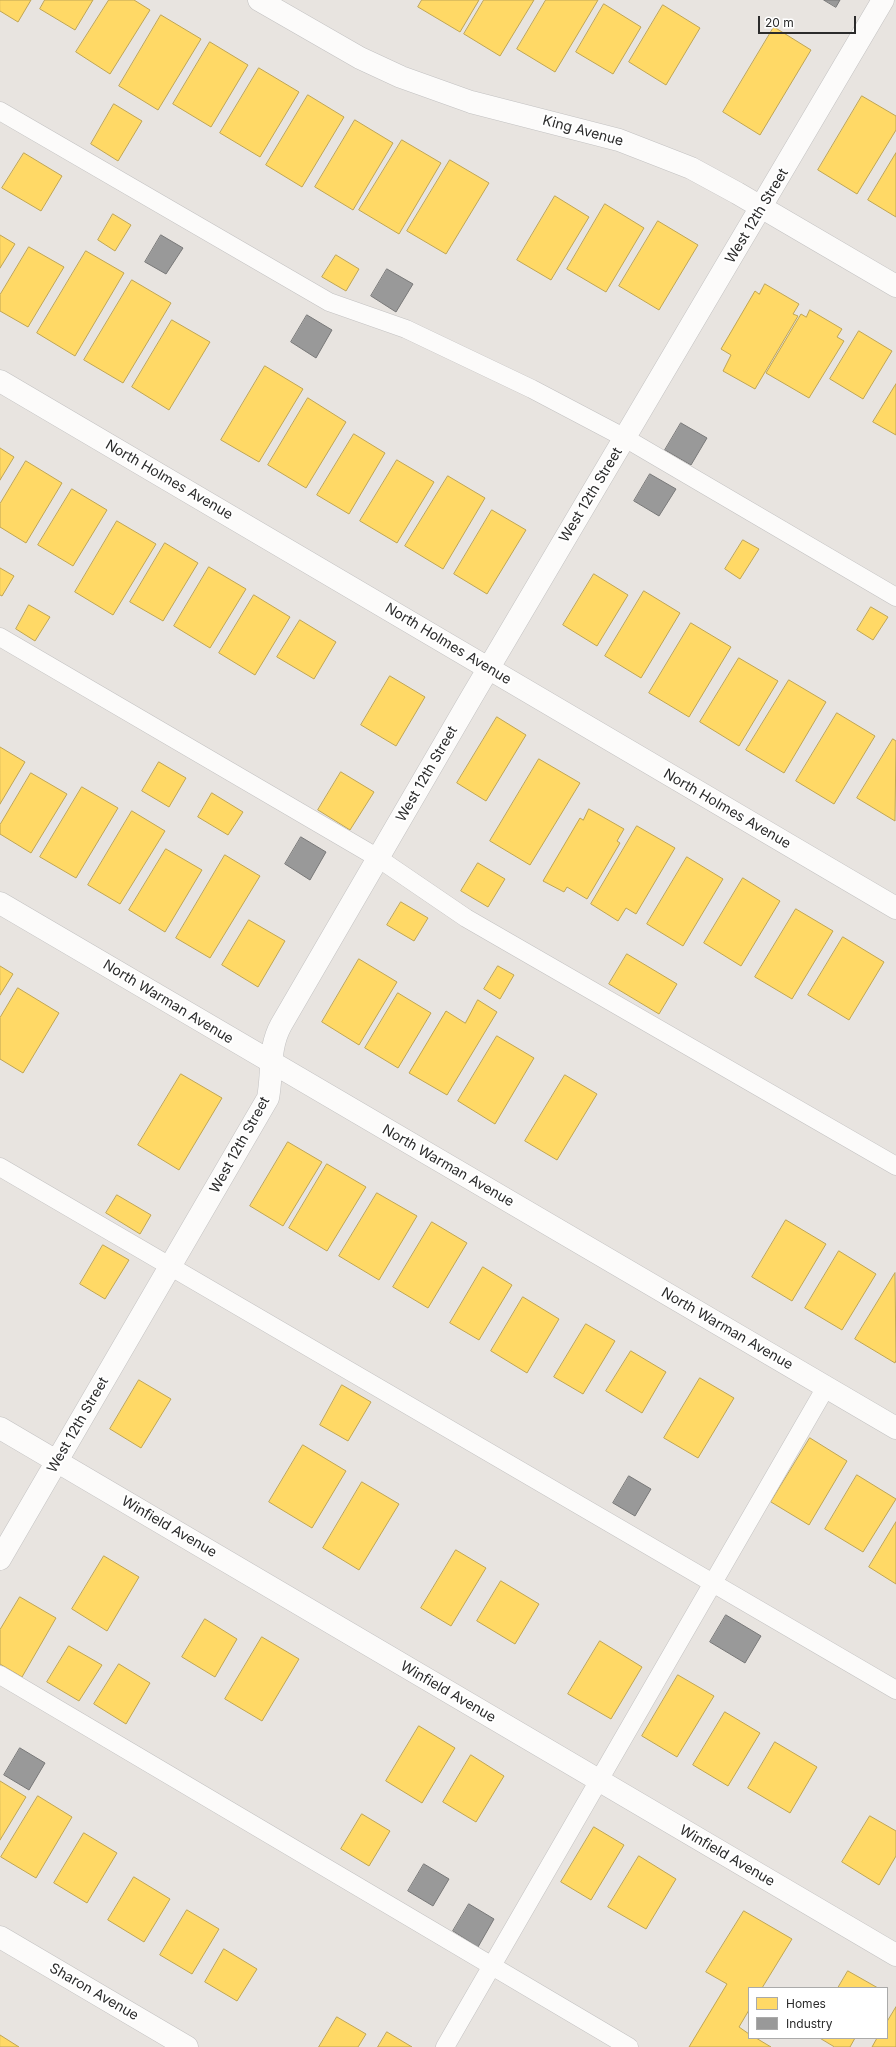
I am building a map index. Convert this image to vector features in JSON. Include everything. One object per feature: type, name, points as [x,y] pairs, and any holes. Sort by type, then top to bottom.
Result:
[{"type":"street","name":"King Avenue","points":[[260,0],[360,58],[400,77],[471,102],[619,140],[691,168],[896,286]]},
{"type":"street","name":"West 12th Street","points":[[0,1559],[268,1098],[273,1064],[272,1046],[276,1034],[489,668],[762,208],[883,0]]},
{"type":"street","name":"North Holmes Avenue","points":[[0,381],[896,908]]},
{"type":"street","name":"North Warman Avenue","points":[[0,903],[896,1428]]},
{"type":"street","name":"Winfield Avenue","points":[[0,1428],[896,1955]]},
{"type":"street","name":"Sharon Avenue","points":[[0,1937],[187,2047]]},
{"type":"lane","points":[[0,111],[329,302],[406,329],[532,389],[625,438],[896,597]]},
{"type":"lane","points":[[0,637],[378,858],[466,918],[896,1166]]},
{"type":"lane","points":[[0,1167],[171,1265],[896,1690]]},
{"type":"lane","points":[[445,2047],[493,1967],[598,1780],[826,1387]]},
{"type":"lane","points":[[0,1676],[629,2047]]},
{"type":"building: Homes","points":[[0,0],[31,0],[18,22],[0,11]]},
{"type":"building: Homes","points":[[45,0],[93,0],[75,30],[40,9]]},
{"type":"building: Homes","points":[[109,0],[134,0],[150,10],[110,74],[76,52]]},
{"type":"building: Homes","points":[[422,0],[479,0],[460,32],[418,7]]},
{"type":"building: Homes","points":[[484,0],[534,0],[500,56],[464,34]]},
{"type":"building: Homes","points":[[546,0],[598,0],[555,72],[517,49]]},
{"type":"building: Homes","points":[[604,4],[641,27],[613,74],[576,52]]},
{"type":"building: Homes","points":[[663,5],[700,28],[666,85],[629,62]]},
{"type":"building: Homes","points":[[161,15],[201,39],[158,110],[119,86]]},
{"type":"building: Homes","points":[[774,27],[811,50],[760,135],[723,112]]},
{"type":"building: Homes","points":[[210,42],[248,65],[211,127],[173,104]]},
{"type":"building: Homes","points":[[259,68],[299,92],[260,157],[220,133]]},
{"type":"building: Homes","points":[[308,95],[344,117],[302,187],[266,165]]},
{"type":"building: Homes","points":[[862,96],[896,116],[896,130],[857,194],[818,170]]},
{"type":"building: Homes","points":[[114,104],[142,121],[118,161],[91,144]]},
{"type":"building: Homes","points":[[355,120],[393,143],[353,210],[315,187]]},
{"type":"building: Homes","points":[[402,140],[441,163],[399,234],[359,210]]},
{"type":"building: Homes","points":[[24,153],[62,176],[41,211],[2,188]]},
{"type":"building: Homes","points":[[896,153],[896,217],[868,200]]},
{"type":"building: Homes","points":[[450,160],[489,183],[446,254],[407,231]]},
{"type":"building: Homes","points":[[555,196],[589,217],[551,280],[517,260]]},
{"type":"building: Homes","points":[[605,204],[644,228],[606,292],[567,269]]},
{"type":"building: Homes","points":[[113,214],[131,225],[115,251],[98,240]]},
{"type":"building: Homes","points":[[658,221],[698,245],[659,310],[619,286]]},
{"type":"building: Homes","points":[[0,235],[15,244],[0,268]]},
{"type":"building: Homes","points":[[29,247],[64,267],[28,327],[0,311],[0,295]]},
{"type":"building: Homes","points":[[86,251],[124,273],[75,356],[37,333]]},
{"type":"building: Homes","points":[[336,255],[359,269],[346,291],[322,277]]},
{"type":"building: Homes","points":[[132,280],[171,303],[123,383],[84,360]]},
{"type":"building: Homes","points":[[765,284],[799,304],[793,314],[798,316],[755,389],[723,371],[731,355],[721,349],[755,291],[759,294]]},
{"type":"building: Homes","points":[[810,310],[842,329],[837,337],[844,341],[809,398],[766,373],[801,314],[806,317]]},
{"type":"building: Homes","points":[[172,320],[210,342],[169,410],[132,387]]},
{"type":"building: Homes","points":[[859,331],[892,351],[863,399],[830,379]]},
{"type":"building: Homes","points":[[265,366],[303,389],[259,462],[221,440]]},
{"type":"building: Homes","points":[[896,384],[896,435],[873,422]]},
{"type":"building: Homes","points":[[308,398],[346,422],[306,488],[268,465]]},
{"type":"building: Homes","points":[[354,434],[385,453],[349,514],[317,495]]},
{"type":"building: Homes","points":[[0,448],[14,457],[0,480]]},
{"type":"building: Homes","points":[[397,460],[434,482],[397,543],[360,521]]},
{"type":"building: Homes","points":[[26,461],[62,483],[26,543],[0,527],[0,504]]},
{"type":"building: Homes","points":[[448,476],[485,498],[443,569],[405,546]]},
{"type":"building: Homes","points":[[72,489],[107,510],[73,566],[38,545]]},
{"type":"building: Homes","points":[[492,510],[526,530],[487,594],[454,574]]},
{"type":"building: Homes","points":[[117,521],[156,544],[113,615],[75,592]]},
{"type":"building: Homes","points":[[743,540],[759,549],[740,579],[725,569]]},
{"type":"building: Homes","points":[[165,543],[198,563],[163,621],[130,602]]},
{"type":"building: Homes","points":[[209,567],[246,589],[210,648],[174,626]]},
{"type":"building: Homes","points":[[0,568],[14,576],[2,596],[0,595]]},
{"type":"building: Homes","points":[[594,574],[628,595],[597,646],[563,625]]},
{"type":"building: Homes","points":[[644,591],[680,613],[641,678],[605,656]]},
{"type":"building: Homes","points":[[254,595],[290,617],[255,675],[219,653]]},
{"type":"building: Homes","points":[[29,605],[50,617],[35,641],[16,629]]},
{"type":"building: Homes","points":[[871,607],[888,617],[873,640],[857,630]]},
{"type":"building: Homes","points":[[300,620],[336,642],[314,679],[277,657]]},
{"type":"building: Homes","points":[[691,623],[731,647],[689,717],[649,693]]},
{"type":"building: Homes","points":[[739,658],[778,681],[739,746],[700,722]]},
{"type":"building: Homes","points":[[390,676],[425,697],[396,746],[361,725]]},
{"type":"building: Homes","points":[[789,680],[826,702],[784,773],[746,750]]},
{"type":"building: Homes","points":[[837,713],[875,736],[834,804],[796,781]]},
{"type":"building: Homes","points":[[497,717],[526,735],[486,801],[457,783]]},
{"type":"building: Homes","points":[[893,739],[896,741],[895,821],[857,798]]},
{"type":"building: Homes","points":[[0,747],[25,762],[0,804]]},
{"type":"building: Homes","points":[[539,759],[580,783],[530,865],[490,841]]},
{"type":"building: Homes","points":[[159,762],[186,778],[169,807],[142,791]]},
{"type":"building: Homes","points":[[341,772],[374,792],[350,830],[318,810]]},
{"type":"building: Homes","points":[[31,773],[67,794],[31,853],[0,834],[0,825]]},
{"type":"building: Homes","points":[[82,787],[118,808],[76,878],[40,857]]},
{"type":"building: Homes","points":[[212,793],[243,812],[228,835],[198,817]]},
{"type":"building: Homes","points":[[589,809],[624,829],[617,841],[620,843],[587,899],[567,887],[564,892],[543,881],[580,818],[583,820]]},
{"type":"building: Homes","points":[[132,811],[165,831],[120,904],[88,885]]},
{"type":"building: Homes","points":[[637,826],[675,848],[636,914],[626,908],[618,921],[591,904]]},
{"type":"building: Homes","points":[[166,849],[202,870],[165,932],[129,910]]},
{"type":"building: Homes","points":[[225,855],[260,876],[210,958],[176,938]]},
{"type":"building: Homes","points":[[687,857],[723,879],[683,946],[647,924]]},
{"type":"building: Homes","points":[[478,863],[505,879],[488,907],[461,891]]},
{"type":"building: Homes","points":[[743,878],[780,901],[741,966],[704,943]]},
{"type":"building: Homes","points":[[401,902],[428,918],[414,941],[387,925]]},
{"type":"building: Homes","points":[[796,909],[833,931],[792,999],[755,977]]},
{"type":"building: Homes","points":[[249,920],[285,941],[258,987],[222,965]]},
{"type":"building: Homes","points":[[843,937],[884,962],[849,1020],[808,995]]},
{"type":"building: Homes","points":[[627,954],[677,984],[659,1014],[609,984]]},
{"type":"building: Homes","points":[[359,959],[397,982],[359,1045],[322,1022]]},
{"type":"building: Homes","points":[[0,966],[13,974],[0,995]]},
{"type":"building: Homes","points":[[498,966],[514,975],[500,999],[484,989]]},
{"type":"building: Homes","points":[[18,988],[59,1013],[23,1073],[0,1059],[0,1018]]},
{"type":"building: Homes","points":[[398,993],[431,1013],[398,1068],[365,1048]]},
{"type":"building: Homes","points":[[478,1000],[497,1012],[447,1095],[409,1073],[446,1011],[465,1023]]},
{"type":"building: Homes","points":[[497,1036],[534,1058],[495,1124],[458,1101]]},
{"type":"building: Homes","points":[[181,1074],[222,1098],[179,1170],[138,1145]]},
{"type":"building: Homes","points":[[565,1075],[597,1094],[557,1160],[525,1141]]},
{"type":"building: Homes","points":[[288,1142],[322,1162],[283,1226],[250,1206]]},
{"type":"building: Homes","points":[[327,1164],[366,1187],[327,1251],[289,1228]]},
{"type":"building: Homes","points":[[377,1193],[417,1216],[379,1280],[339,1256]]},
{"type":"building: Homes","points":[[117,1195],[151,1215],[140,1234],[106,1213]]},
{"type":"building: Homes","points":[[786,1220],[826,1244],[792,1301],[752,1277]]},
{"type":"building: Homes","points":[[432,1222],[467,1243],[428,1308],[393,1287]]},
{"type":"building: Homes","points":[[103,1245],[129,1260],[105,1299],[80,1284]]},
{"type":"building: Homes","points":[[839,1251],[876,1274],[842,1330],[805,1308]]},
{"type":"building: Homes","points":[[483,1267],[512,1285],[479,1340],[450,1323]]},
{"type":"building: Homes","points":[[895,1273],[896,1360],[895,1363],[855,1339]]},
{"type":"building: Homes","points":[[523,1297],[559,1319],[527,1373],[491,1351]]},
{"type":"building: Homes","points":[[586,1324],[615,1341],[583,1394],[554,1377]]},
{"type":"building: Homes","points":[[631,1351],[666,1372],[642,1413],[606,1391]]},
{"type":"building: Homes","points":[[700,1378],[734,1398],[698,1458],[664,1438]]},
{"type":"building: Homes","points":[[139,1380],[171,1399],[141,1448],[110,1429]]},
{"type":"building: Homes","points":[[342,1385],[371,1402],[348,1441],[320,1425]]},
{"type":"building: Homes","points":[[810,1438],[847,1461],[809,1525],[771,1502]]},
{"type":"building: Homes","points":[[303,1445],[346,1471],[312,1528],[269,1502]]},
{"type":"building: Homes","points":[[857,1475],[896,1499],[863,1552],[825,1529]]},
{"type":"building: Homes","points":[[362,1482],[399,1504],[359,1570],[323,1548]]},
{"type":"building: Homes","points":[[896,1522],[896,1584],[869,1567]]},
{"type":"building: Homes","points":[[456,1550],[486,1568],[451,1626],[421,1608]]},
{"type":"building: Homes","points":[[104,1556],[139,1577],[107,1631],[72,1609]]},
{"type":"building: Homes","points":[[501,1581],[539,1604],[515,1644],[477,1621]]},
{"type":"building: Homes","points":[[20,1597],[56,1618],[22,1677],[0,1664],[0,1630]]},
{"type":"building: Homes","points":[[205,1619],[237,1639],[215,1677],[182,1657]]},
{"type":"building: Homes","points":[[262,1637],[299,1659],[262,1721],[225,1699]]},
{"type":"building: Homes","points":[[600,1641],[642,1667],[611,1719],[568,1694]]},
{"type":"building: Homes","points":[[69,1646],[102,1665],[79,1701],[47,1682]]},
{"type":"building: Homes","points":[[119,1664],[150,1683],[126,1724],[94,1704]]},
{"type":"building: Homes","points":[[678,1675],[714,1696],[677,1757],[642,1736]]},
{"type":"building: Homes","points":[[725,1712],[760,1733],[728,1786],[693,1765]]},
{"type":"building: Homes","points":[[419,1726],[455,1748],[422,1803],[386,1781]]},
{"type":"building: Homes","points":[[775,1742],[817,1767],[790,1813],[748,1788]]},
{"type":"building: Homes","points":[[471,1755],[504,1776],[476,1822],[443,1802]]},
{"type":"building: Homes","points":[[0,1781],[26,1797],[0,1840]]},
{"type":"building: Homes","points":[[38,1796],[72,1817],[36,1878],[1,1857]]},
{"type":"building: Homes","points":[[362,1814],[390,1831],[369,1866],[341,1849]]},
{"type":"building: Homes","points":[[870,1816],[896,1831],[896,1856],[879,1885],[842,1862]]},
{"type":"building: Homes","points":[[594,1827],[624,1845],[591,1900],[561,1882]]},
{"type":"building: Homes","points":[[84,1833],[117,1853],[87,1903],[54,1883]]},
{"type":"building: Homes","points":[[639,1856],[676,1879],[646,1929],[608,1907]]},
{"type":"building: Homes","points":[[134,1877],[170,1899],[144,1942],[108,1920]]},
{"type":"building: Homes","points":[[187,1910],[219,1929],[192,1974],[160,1955]]},
{"type":"building: Homes","points":[[744,1911],[792,1939],[763,1987],[748,1987],[748,2012],[739,2027],[748,2033],[748,2039],[758,2039],[771,2047],[689,2047],[727,1984],[706,1972]]},
{"type":"building: Homes","points":[[224,1949],[257,1969],[237,2001],[205,1982]]},
{"type":"building: Homes","points":[[848,1971],[876,1987],[839,1987]]},
{"type":"building: Homes","points":[[896,2007],[896,2047],[872,2047],[876,2039],[888,2039],[888,2020]]},
{"type":"building: Homes","points":[[337,2017],[366,2034],[358,2047],[319,2047]]},
{"type":"building: Homes","points":[[387,2032],[412,2047],[378,2047]]},
{"type":"building: Homes","points":[[0,2035],[19,2047],[0,2047]]},
{"type":"building: Homes","points":[[822,2039],[854,2039],[850,2047],[835,2047]]},
{"type":"building: Industry","points":[[824,0],[840,0],[836,7]]},
{"type":"building: Industry","points":[[161,235],[183,248],[166,274],[145,262]]},
{"type":"building: Industry","points":[[387,269],[413,284],[396,312],[371,296]]},
{"type":"building: Industry","points":[[307,315],[332,330],[316,358],[291,342]]},
{"type":"building: Industry","points":[[681,423],[707,438],[691,465],[665,450]]},
{"type":"building: Industry","points":[[650,474],[676,489],[659,516],[634,501]]},
{"type":"building: Industry","points":[[301,837],[326,852],[310,880],[285,864]]},
{"type":"building: Industry","points":[[629,1476],[651,1489],[635,1516],[613,1503]]},
{"type":"building: Industry","points":[[726,1615],[761,1636],[745,1663],[710,1642]]},
{"type":"building: Industry","points":[[20,1748],[45,1763],[29,1790],[4,1775]]},
{"type":"building: Industry","points":[[424,1864],[449,1879],[433,1906],[408,1891]]},
{"type":"building: Industry","points":[[469,1904],[494,1919],[478,1947],[453,1931]]}]
